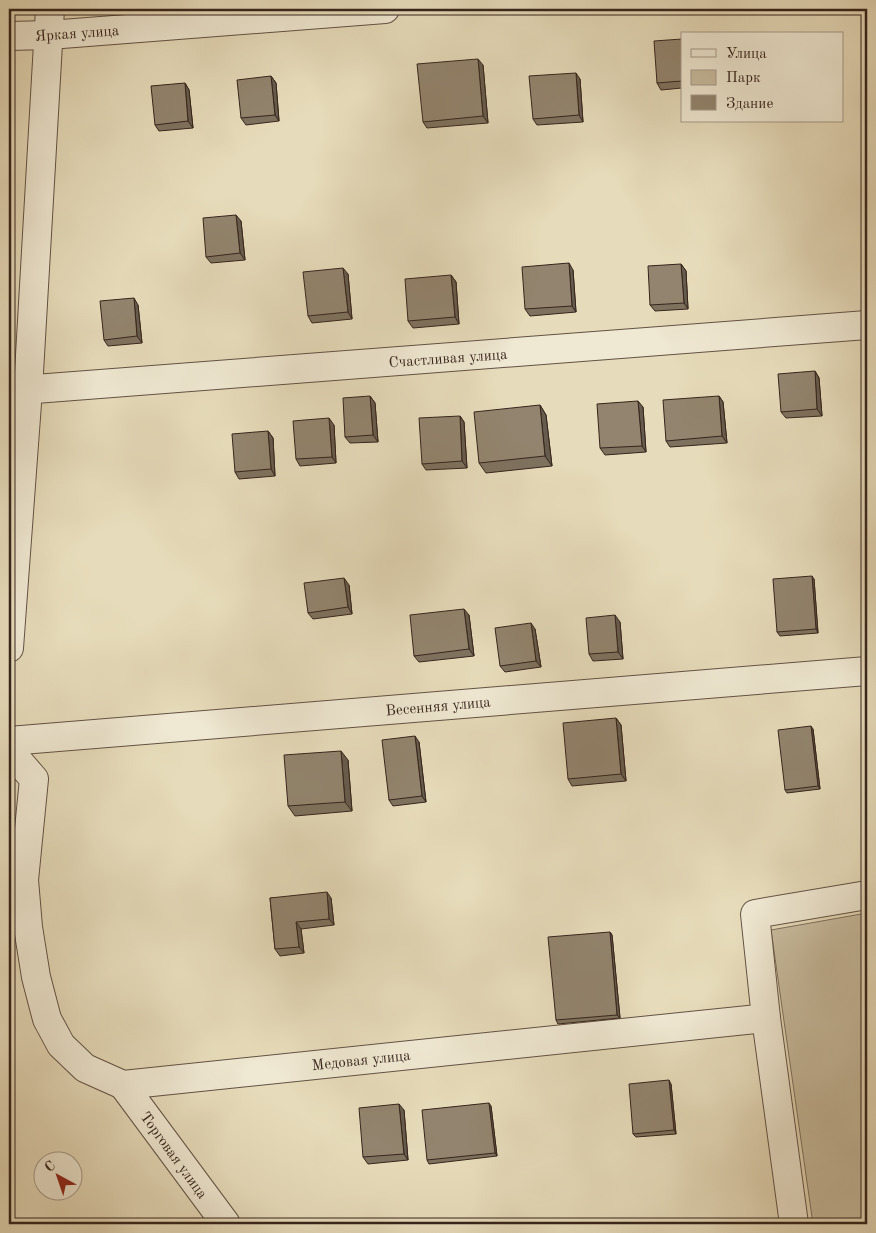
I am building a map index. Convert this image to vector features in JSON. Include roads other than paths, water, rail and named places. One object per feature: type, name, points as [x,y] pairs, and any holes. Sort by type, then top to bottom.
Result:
[{"type":"street","points":[[9,648],[18,391],[50,9]]},
{"type":"street","name":"Яркая улица","points":[[9,36],[49,35],[385,9]]},
{"type":"street","name":"Счастливая улица","points":[[18,391],[867,325]]},
{"type":"street","name":"Весенняя улица","points":[[9,741],[867,671]]},
{"type":"street","points":[[9,750],[34,779],[16,878],[28,927],[36,977],[47,1019],[61,1045],[85,1068],[123,1085]]},
{"type":"street","points":[[794,1224],[766,1018],[755,914],[867,895]]},
{"type":"street","name":"Медовая улица","points":[[123,1085],[766,1018]]},
{"type":"street","name":"Торговая улица","points":[[123,1085],[226,1224]]}]
